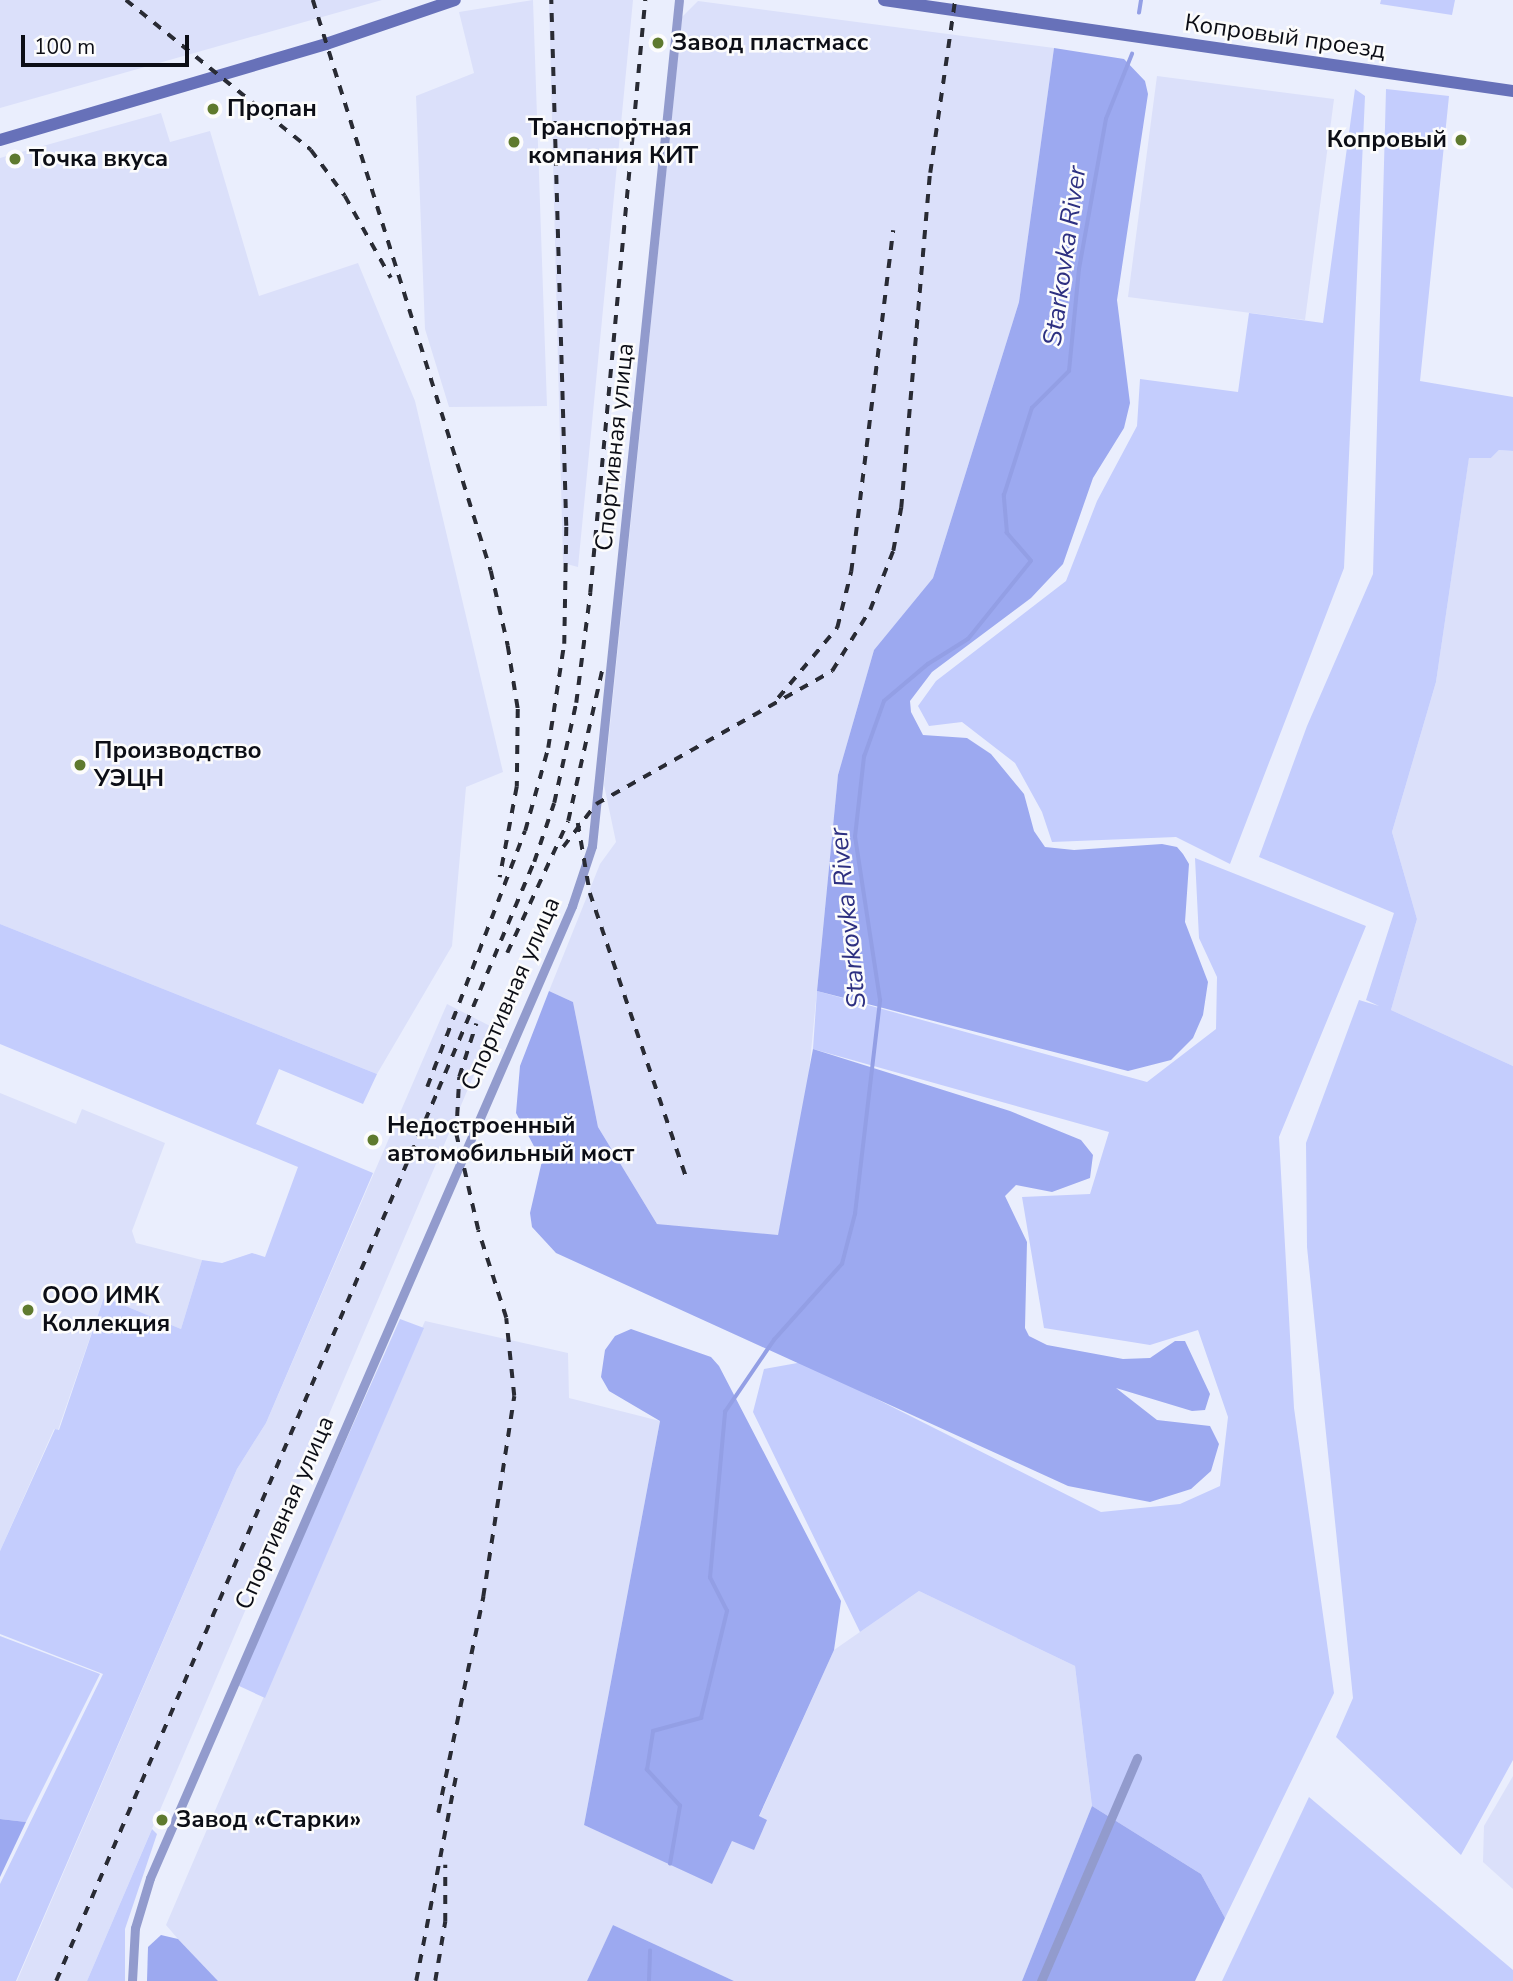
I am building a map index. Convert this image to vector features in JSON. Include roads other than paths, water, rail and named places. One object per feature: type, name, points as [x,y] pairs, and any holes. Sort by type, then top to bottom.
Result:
[{"type":"main road","points":[[0,139],[326,44],[455,0]]},
{"type":"main road","name":"Копровый проезд","points":[[884,0],[1513,91]]},
{"type":"street","name":"Спортивная улица","points":[[132,1981],[135,1928],[150,1878],[572,906],[592,846],[679,0]]},
{"type":"street","points":[[1041,1981],[1138,1758]]},
{"type":"waterway","name":"Starkovka River","points":[[1139,13],[1141,0]]},
{"type":"waterway","name":"Starkovka River","points":[[670,1864],[680,1806],[647,1770],[653,1731],[701,1718],[727,1611],[710,1578],[725,1412],[774,1340],[842,1264],[855,1214],[880,1000],[855,837],[864,757],[884,701],[928,664],[968,639],[1031,561],[1007,533],[1004,495],[1032,408],[1069,371],[1079,269],[1106,119],[1132,54]]},
{"type":"waterway","name":"Starkovka River","points":[[649,1981],[650,1951]]},
{"type":"railway","points":[[126,0],[311,150],[345,196],[391,278]]},
{"type":"railway","points":[[313,0],[491,571],[508,646],[518,709],[517,787],[500,877]]},
{"type":"railway","points":[[427,1087],[525,831],[548,748],[564,644],[566,526],[551,0]]},
{"type":"railway","points":[[56,1981],[438,1090],[534,862],[554,803],[576,703],[590,593],[645,0]]},
{"type":"railway","points":[[563,847],[596,804],[832,671],[870,610],[893,551],[901,508],[930,173],[955,0]]},
{"type":"railway","points":[[778,698],[837,628],[851,572],[893,231]]},
{"type":"railway","points":[[507,953],[568,821],[602,670]]},
{"type":"railway","points":[[578,823],[590,893],[686,1177]]},
{"type":"railway","points":[[438,1813],[483,1597],[514,1396],[506,1318],[478,1230],[456,1134],[459,1077],[476,1024]]},
{"type":"railway","points":[[416,1981],[456,1776]]},
{"type":"railway","points":[[435,1981],[445,1922],[445,1865]]},
{"type":"place","name":"Завод пластмасс","points":[[658,43]]},
{"type":"place","name":"Пропан","points":[[213,109]]},
{"type":"place","name":"Копровый","points":[[1461,140]]},
{"type":"place","name":"Транспортная компания КИТ","points":[[514,142]]},
{"type":"place","name":"Точка вкуса","points":[[15,159]]},
{"type":"place","name":"Производство УЭЦН","points":[[80,765]]},
{"type":"place","name":"Недостроенный автомобильный мост","points":[[373,1140]]},
{"type":"place","name":"ООО ИМК Коллекция","points":[[28,1310]]},
{"type":"place","name":"Завод «Старки»","points":[[162,1820]]}]
